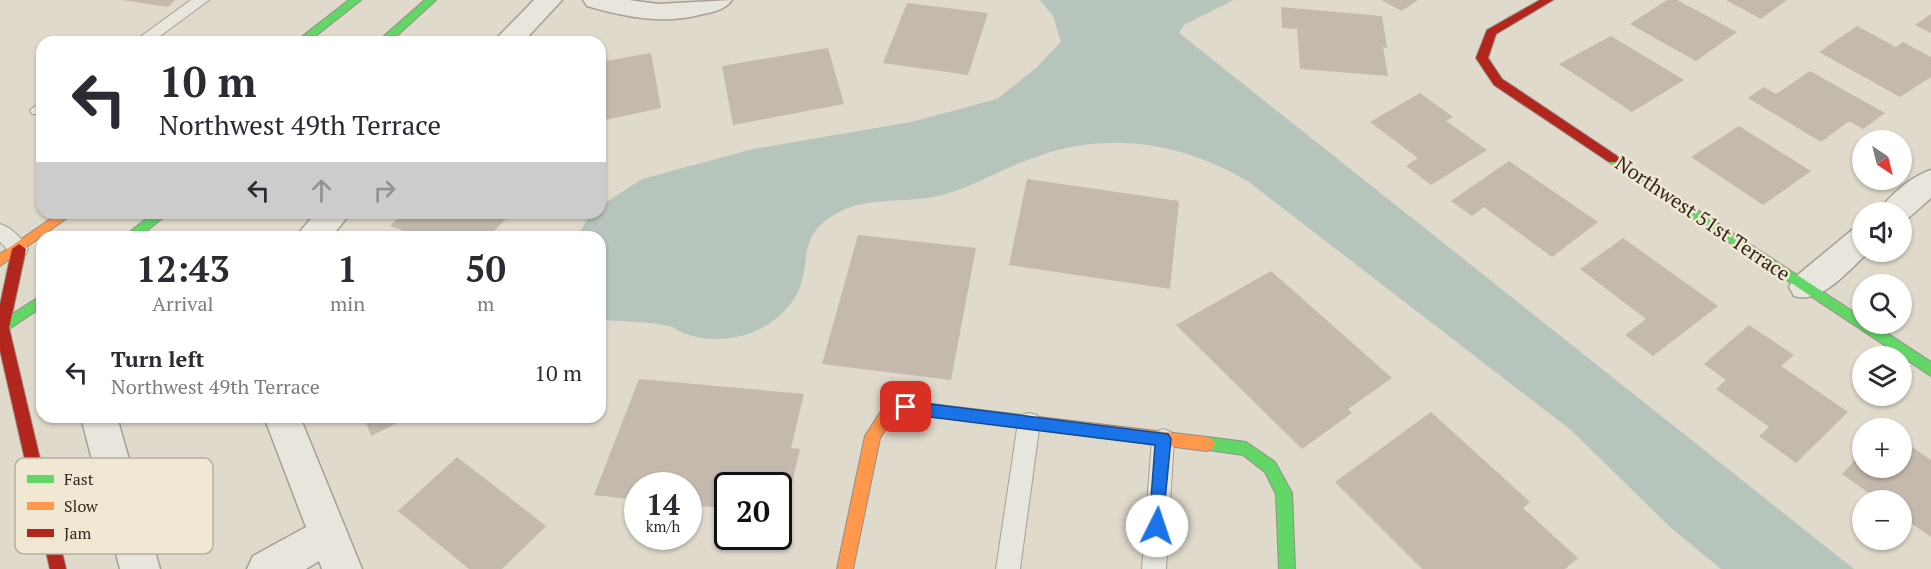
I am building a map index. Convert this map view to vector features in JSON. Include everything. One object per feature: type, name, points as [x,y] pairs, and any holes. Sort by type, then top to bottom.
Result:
[{"type":"street","points":[[309,36],[356,0]]},
{"type":"street","points":[[390,36],[431,0]]},
{"type":"street","points":[[513,36],[549,0]]},
{"type":"street","points":[[596,0],[639,12],[668,13],[703,8],[719,0]]},
{"type":"street","name":"Northwest 51st Terrace","points":[[1548,0],[1491,32],[1482,58],[1498,82],[1931,370]]},
{"type":"street","points":[[1907,202],[1931,181]]},
{"type":"street","points":[[50,231],[62,219]]},
{"type":"street","points":[[138,231],[155,219]]},
{"type":"street","points":[[317,231],[329,219]]},
{"type":"street","points":[[32,458],[1,328],[26,254],[36,244]]},
{"type":"street","points":[[1806,287],[1852,248]]},
{"type":"street","points":[[0,261],[26,254]]},
{"type":"street","points":[[1,328],[36,304]]},
{"type":"street","points":[[845,569],[873,435],[888,413],[906,407],[1246,449],[1270,467],[1284,492],[1287,569]]},
{"type":"street","points":[[101,423],[110,458]]},
{"type":"street","points":[[267,569],[335,553],[284,423]]},
{"type":"street","points":[[54,554],[58,569]]},
{"type":"street","points":[[136,554],[140,569]]},
{"type":"lane","points":[[150,36],[201,0]]},
{"type":"lane","points":[[0,231],[26,254]]},
{"type":"lane","points":[[1008,569],[1029,422]]},
{"type":"lane","points":[[1154,569],[1163,439]]},
{"type":"shaded area","points":[[1040,0],[1234,0],[1184,25],[1179,33],[1854,569],[1721,569],[1670,527],[1572,431],[1249,182],[1224,168],[1171,149],[1144,144],[1116,143],[1089,144],[1061,149],[1022,162],[949,193],[917,199],[868,203],[838,212],[824,222],[812,237],[801,284],[788,307],[767,325],[751,333],[720,339],[704,338],[660,324],[606,320],[606,231],[580,231],[588,219],[606,219],[606,202],[642,179],[753,149],[911,122],[997,99],[1036,68],[1061,42],[1053,16]]},
{"type":"building","points":[[122,0],[175,0],[168,7]]},
{"type":"building","points":[[1381,0],[1418,0],[1402,11]]},
{"type":"building","points":[[1667,0],[1677,0],[1737,32],[1696,61],[1630,24]]},
{"type":"building","points":[[1726,0],[1787,0],[1761,19]]},
{"type":"building","points":[[907,3],[988,13],[968,75],[883,63]]},
{"type":"building","points":[[1281,7],[1382,16],[1387,48],[1383,47],[1388,76],[1300,69],[1297,29],[1282,28]]},
{"type":"building","points":[[1931,14],[1931,33],[1915,25]]},
{"type":"building","points":[[1857,26],[1896,47],[1903,42],[1931,57],[1931,77],[1900,97],[1819,52]]},
{"type":"building","points":[[1611,36],[1684,80],[1632,112],[1559,64]]},
{"type":"building","points":[[828,48],[844,104],[733,125],[722,66]]},
{"type":"building","points":[[651,53],[661,108],[606,120],[606,61]]},
{"type":"building","points":[[1810,71],[1885,113],[1863,129],[1849,121],[1821,142],[1748,98],[1764,87],[1776,94]]},
{"type":"building","points":[[1420,93],[1453,117],[1446,121],[1487,150],[1431,185],[1406,166],[1418,158],[1370,122]]},
{"type":"building","points":[[1739,126],[1811,171],[1763,205],[1691,157]]},
{"type":"building","points":[[1509,161],[1598,222],[1552,257],[1484,207],[1472,216],[1451,201]]},
{"type":"building","points":[[1027,179],[1179,201],[1170,289],[1009,265]]},
{"type":"building","points":[[398,219],[506,219],[494,231],[403,231],[390,226]]},
{"type":"building","points":[[858,235],[976,248],[951,380],[822,364]]},
{"type":"building","points":[[1623,238],[1718,306],[1653,356],[1625,335],[1646,319],[1580,269]]},
{"type":"building","points":[[1271,271],[1392,378],[1348,409],[1352,413],[1302,449],[1176,325]]},
{"type":"building","points":[[1749,325],[1794,355],[1781,366],[1848,412],[1796,463],[1759,436],[1769,427],[1716,389],[1726,380],[1704,364]]},
{"type":"building","points":[[639,379],[804,394],[791,448],[800,449],[792,484],[792,472],[714,472],[714,507],[702,506],[702,472],[624,472],[624,498],[594,495]]},
{"type":"building","points":[[1431,412],[1530,502],[1523,508],[1578,558],[1565,569],[1422,569],[1335,482]]},
{"type":"building","points":[[366,423],[398,423],[371,436]]},
{"type":"building","points":[[1912,447],[1931,460],[1931,537],[1912,524],[1912,490],[1865,490],[1842,474],[1852,463],[1852,478],[1912,478]]},
{"type":"building","points":[[457,457],[546,526],[502,569],[469,569],[398,511]]},
{"type":"traffic: fast","points":[[309,36],[356,0]]},
{"type":"traffic: fast","points":[[390,36],[431,0]]},
{"type":"traffic: fast","points":[[1613,159],[1931,370]]},
{"type":"traffic: fast","points":[[138,231],[155,219]]},
{"type":"traffic: fast","points":[[0,329],[36,304]]},
{"type":"traffic: fast","points":[[1207,444],[1246,449],[1270,467],[1284,493],[1287,569]]},
{"type":"traffic: slow","points":[[42,231],[60,219]]},
{"type":"traffic: slow","points":[[0,261],[36,236]]},
{"type":"traffic: slow","points":[[845,569],[873,436],[888,413],[906,407],[1207,444]]},
{"type":"traffic: jam","points":[[1548,0],[1491,32],[1482,58],[1498,82],[1613,159]]},
{"type":"traffic: jam","points":[[19,249],[2,328],[32,458]]},
{"type":"traffic: jam","points":[[55,554],[58,569]]},
{"type":"route","points":[[906,407],[1163,439],[1157,526]]}]
